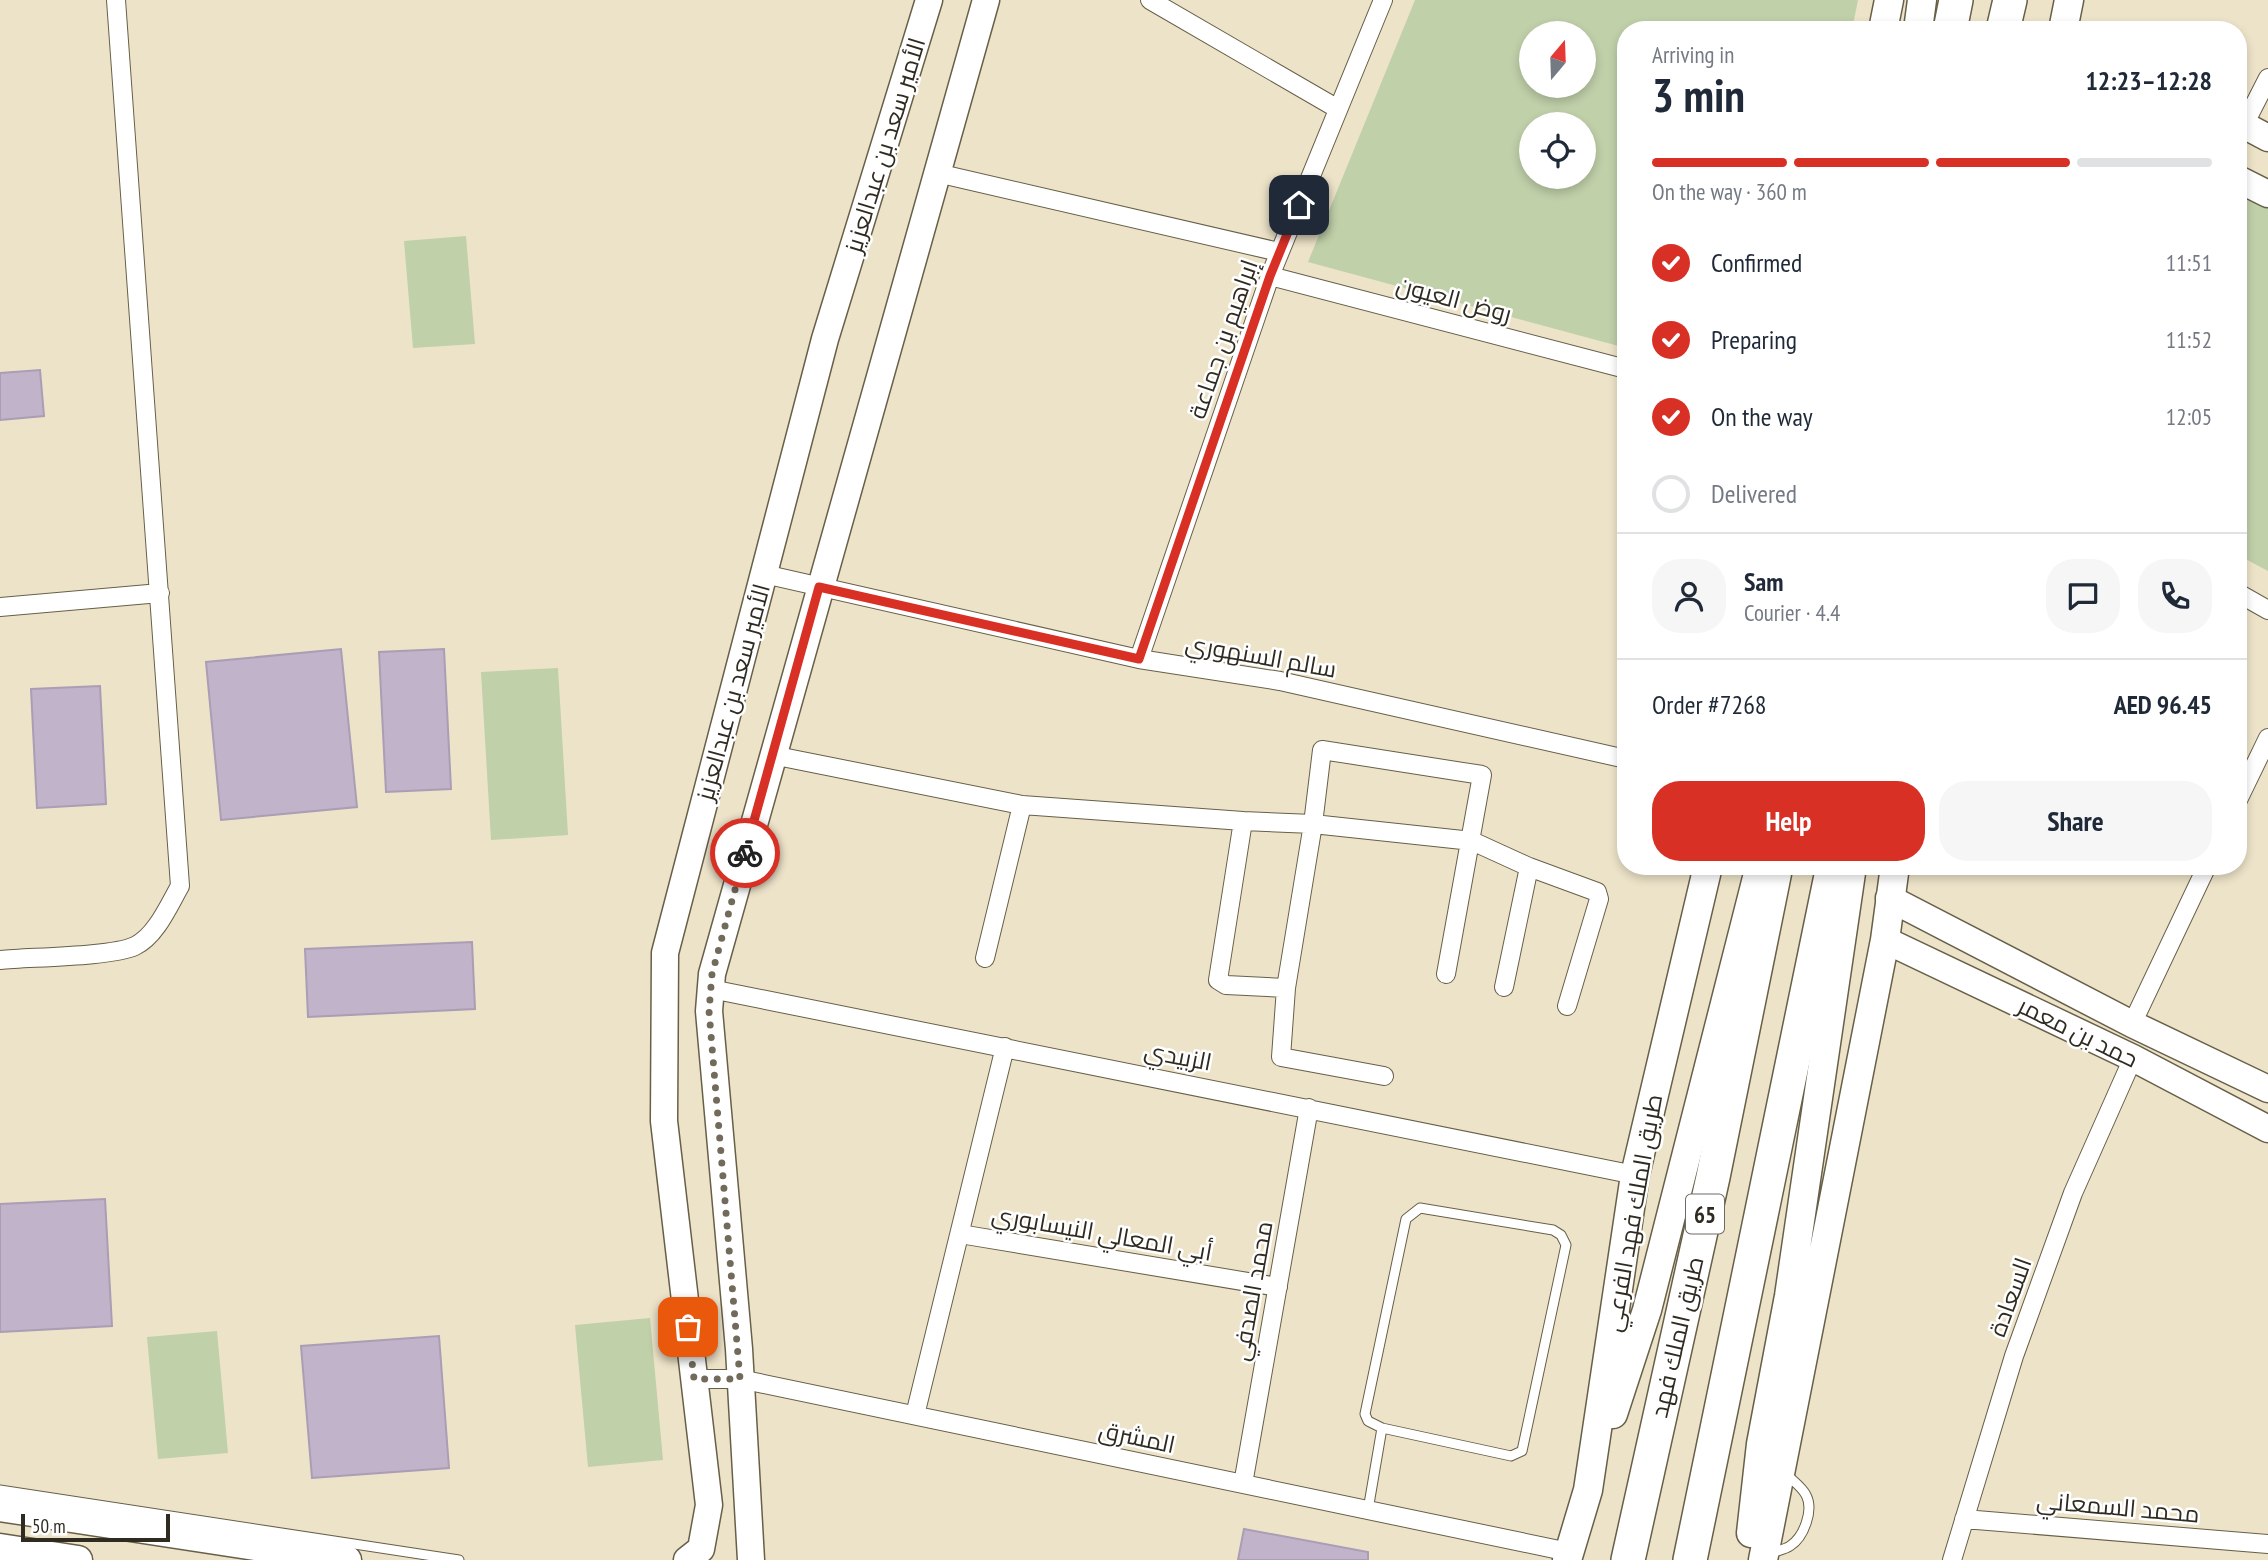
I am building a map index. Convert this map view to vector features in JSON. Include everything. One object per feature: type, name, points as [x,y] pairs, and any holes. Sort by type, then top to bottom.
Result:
[{"type":"highway","points":[[1952,21],[1956,0]]},
{"type":"highway","points":[[2005,21],[2010,0]]},
{"type":"highway","name":"طريق الملك فهد","points":[[1628,1560],[1710,1190],[1774,875]]},
{"type":"highway","name":"65","points":[[1690,1560],[1831,875]]},
{"type":"main road","points":[[1885,21],[1889,0]]},
{"type":"main road","points":[[1919,21],[1922,0]]},
{"type":"main road","points":[[2021,21],[2027,0]]},
{"type":"main road","points":[[2065,21],[2069,0]]},
{"type":"main road","name":"طريق الملك فهد الفرعي","points":[[1568,1556],[1588,1490],[1635,1175],[1706,875]]},
{"type":"main road","points":[[1588,1490],[1647,1310],[1758,875]]},
{"type":"main road","points":[[1758,1558],[1761,1444],[1789,1296],[1851,875]]},
{"type":"main road","points":[[1758,1558],[1781,1469],[1885,940],[1893,875]]},
{"type":"main road","points":[[0,1507],[345,1560]]},
{"type":"main road","points":[[289,1534],[345,1560]]},
{"type":"main road","points":[[0,1548],[78,1560]]},
{"type":"street","points":[[0,960],[99,953],[135,946],[160,921],[180,886],[116,0]]},
{"type":"street","name":"الأمير سعد بن عبدالعزيز","points":[[687,1560],[701,1549],[709,1505],[664,1121],[665,953],[825,339],[929,0]]},
{"type":"street","points":[[751,1560],[740,1379],[709,1011],[712,974],[986,0]]},
{"type":"street","points":[[1150,0],[1338,109]]},
{"type":"street","name":"إبراهيم بن جماعة","points":[[1139,659],[1270,276],[1382,0]]},
{"type":"street","points":[[2247,113],[2268,78]]},
{"type":"street","points":[[2247,126],[2268,138]]},
{"type":"street","points":[[937,173],[1279,252]]},
{"type":"street","points":[[2247,183],[2268,194]]},
{"type":"street","name":"روض العيون","points":[[1270,276],[1617,367]]},
{"type":"street","name":"سالم السنهوري","points":[[764,574],[1139,659],[1280,681],[1617,757]]},
{"type":"street","points":[[0,607],[160,593]]},
{"type":"street","points":[[2247,598],[2268,610]]},
{"type":"street","points":[[2247,781],[2268,738]]},
{"type":"street","points":[[1384,1076],[1281,1057],[1286,988],[1313,824],[1322,750],[1327,748],[1480,774],[1483,781],[1446,974]]},
{"type":"street","points":[[772,755],[1022,804],[1313,824],[1472,841],[1529,867],[1597,892],[1599,899],[1567,1006]]},
{"type":"street","points":[[985,958],[1022,804]]},
{"type":"street","points":[[1243,821],[1218,980],[1226,985],[1286,988]]},
{"type":"street","points":[[1504,987],[1529,867]]},
{"type":"street","points":[[2132,1024],[2203,875]]},
{"type":"street","name":"حمد بن معمر","points":[[1889,898],[2132,1024],[2268,1089]]},
{"type":"street","name":"حمد بن معمر","points":[[1885,940],[2133,1058],[2268,1129]]},
{"type":"street","name":"الزبيدي","points":[[711,989],[1635,1175]]},
{"type":"street","points":[[915,1415],[1005,1047]]},
{"type":"street","name":"السعادة","points":[[1952,1560],[2014,1356],[2073,1193],[2133,1058]]},
{"type":"street","name":"محمد الصدفي","points":[[1243,1484],[1309,1108]]},
{"type":"street","name":"أبي المعالي النيسابوري","points":[[960,1234],[1278,1287]]},
{"type":"street","name":"المشرق","points":[[694,1379],[740,1379],[1368,1510],[1568,1556]]},
{"type":"street","name":"محمد السمعاني","points":[[1964,1519],[2268,1544]]},
{"type":"lane","points":[[1420,1208],[1553,1230],[1561,1235],[1566,1245],[1522,1451],[1511,1456],[1382,1428],[1368,1421],[1365,1414],[1406,1219],[1412,1212],[1420,1208]]},
{"type":"lane","points":[[1368,1510],[1382,1428]]},
{"type":"lane","points":[[0,1490],[459,1560]]},
{"type":"green space","points":[[1415,0],[1858,0],[1854,21],[1617,21],[1617,346],[1308,262]]},
{"type":"green space","points":[[2247,198],[2268,208],[2268,571],[2247,560]]},
{"type":"green space","points":[[466,236],[475,344],[413,348],[404,241]]},
{"type":"green space","points":[[558,668],[568,835],[491,840],[481,672]]},
{"type":"green space","points":[[650,1318],[663,1460],[588,1467],[575,1325]]},
{"type":"green space","points":[[217,1331],[228,1453],[158,1459],[147,1337]]},
{"type":"building","points":[[40,370],[44,416],[0,420],[0,373]]},
{"type":"building","points":[[341,649],[357,807],[221,820],[206,662]]},
{"type":"building","points":[[444,649],[451,789],[386,792],[379,652]]},
{"type":"building","points":[[100,686],[106,804],[37,808],[31,689]]},
{"type":"building","points":[[472,942],[475,1009],[308,1017],[305,949]]},
{"type":"building","points":[[105,1199],[112,1326],[0,1332],[0,1204]]},
{"type":"building","points":[[439,1336],[449,1468],[312,1478],[301,1346]]},
{"type":"building","points":[[1244,1529],[1368,1552],[1368,1560],[1238,1560]]},
{"type":"way so far","points":[[688,1327],[694,1379],[740,1379],[709,1011],[712,974],[745,853]]},
{"type":"route","points":[[745,853],[819,587],[1139,659],[1270,276],[1299,205]]}]
